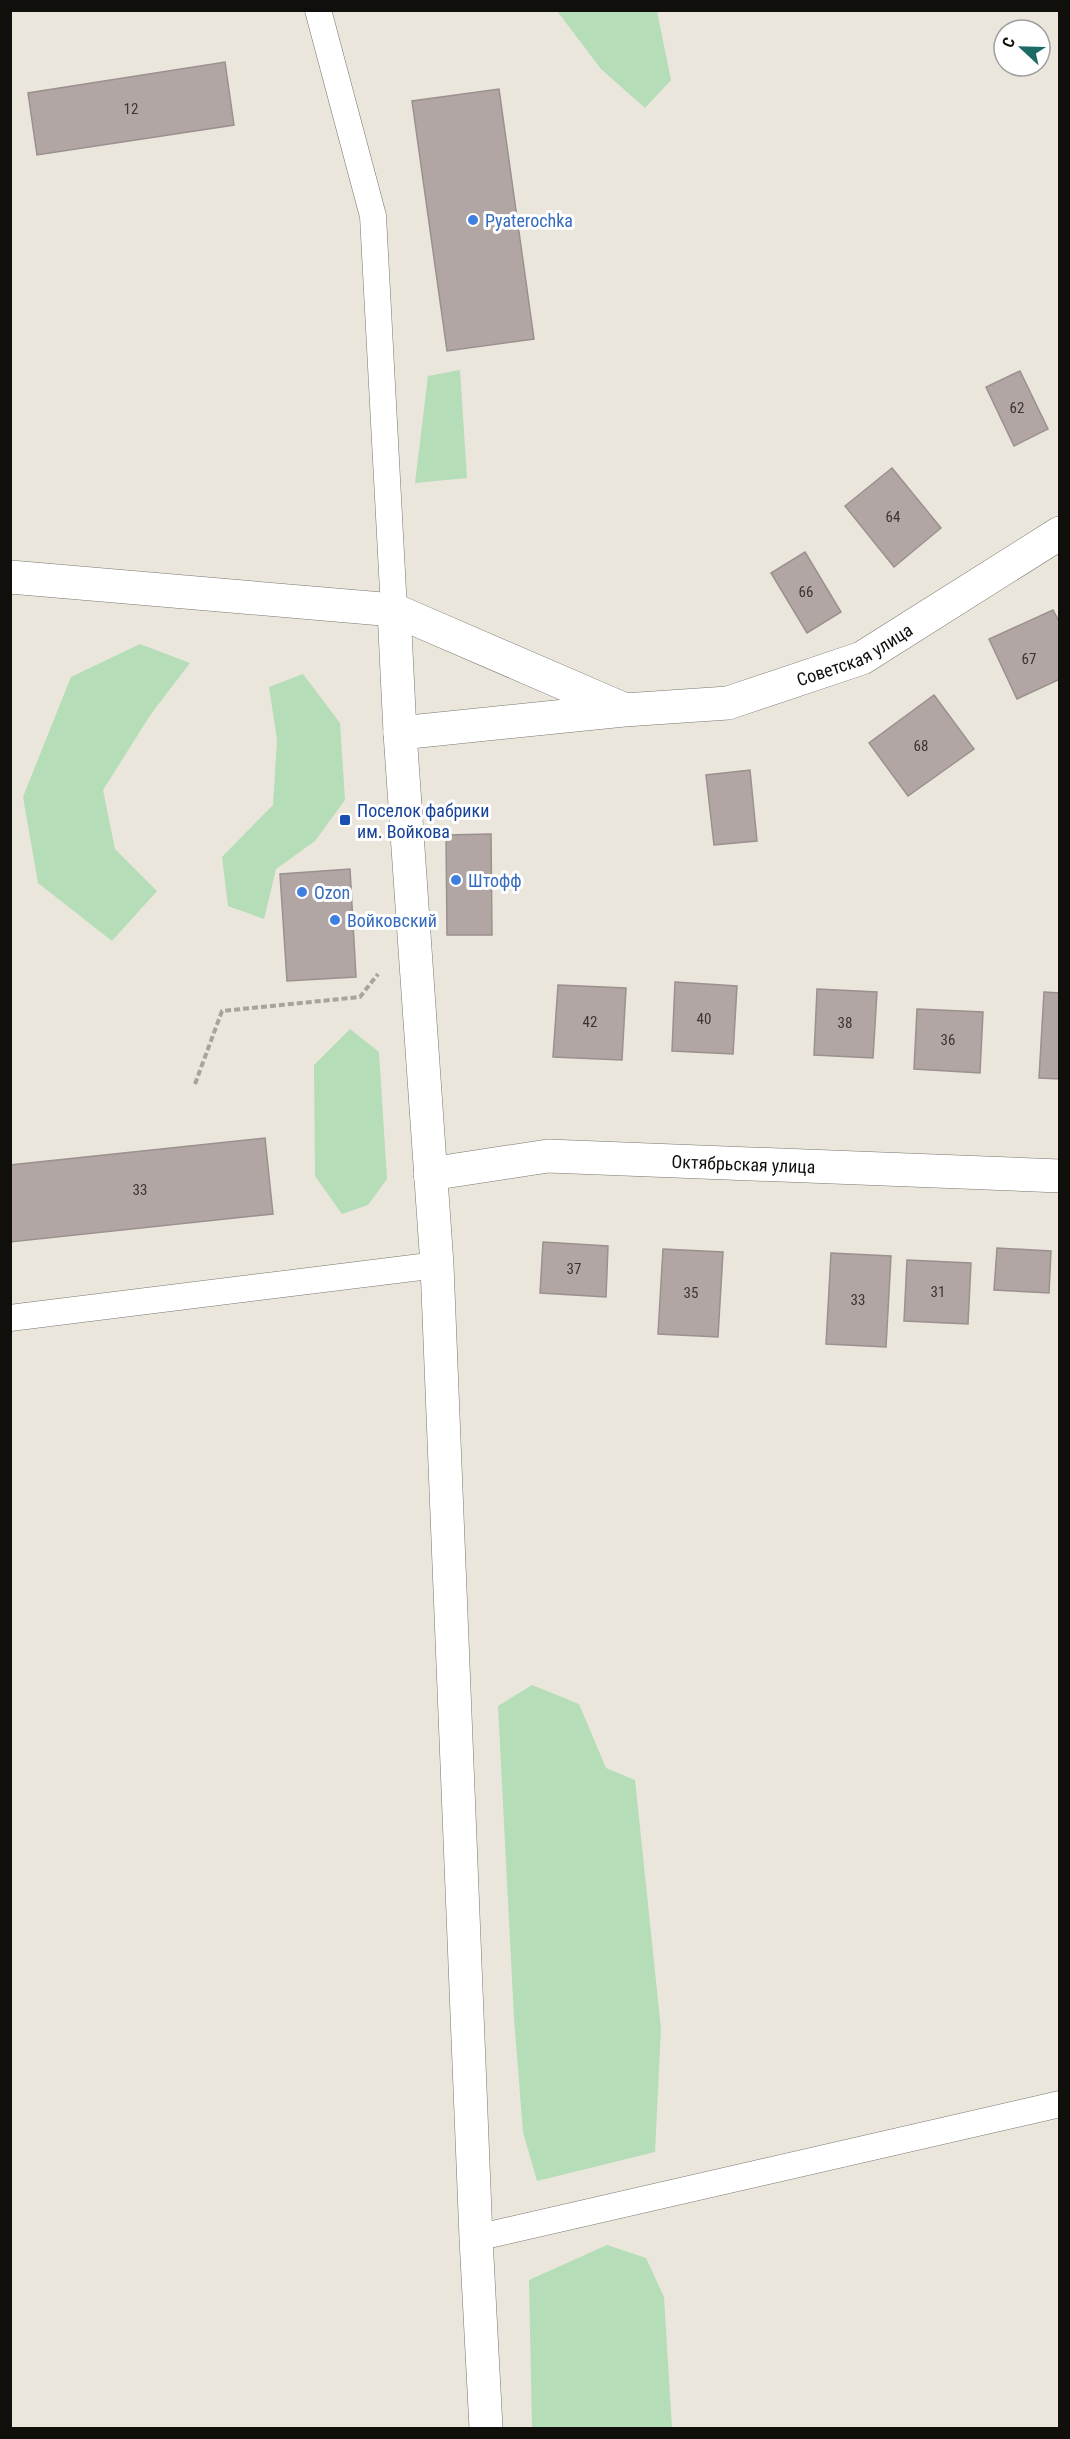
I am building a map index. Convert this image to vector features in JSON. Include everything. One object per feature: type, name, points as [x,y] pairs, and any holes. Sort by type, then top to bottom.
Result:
[{"type":"street","name":"Советская улица","points":[[400,733],[624,710],[728,703],[862,658],[1059,533]]},
{"type":"street","name":"Советская улица","points":[[12,571],[394,610],[624,710]]},
{"type":"street","points":[[394,610],[400,733],[437,1265],[476,2238],[486,2428]]},
{"type":"street","name":"Октябрьская улица","points":[[430,1174],[548,1156],[1059,1176]]},
{"type":"lane","points":[[318,10],[373,216],[394,610]]},
{"type":"lane","points":[[10,1318],[437,1265]]},
{"type":"lane","points":[[476,2238],[1059,2104]]},
{"type":"path","points":[[195,1084],[222,1011],[360,997],[383,968]]},
{"type":"green space","points":[[557,11],[657,11],[671,80],[645,108],[601,69]]},
{"type":"green space","points":[[460,370],[467,478],[415,483],[428,376]]},
{"type":"green space","points":[[140,644],[190,663],[151,714],[103,790],[115,849],[157,891],[112,941],[38,883],[23,797],[71,677]]},
{"type":"green space","points":[[303,674],[340,723],[345,800],[315,841],[276,869],[264,919],[228,906],[222,857],[273,805],[277,740],[269,687]]},
{"type":"green space","points":[[350,1029],[379,1052],[387,1179],[368,1205],[342,1214],[315,1176],[314,1065]]},
{"type":"green space","points":[[532,1685],[579,1704],[606,1768],[635,1780],[661,2029],[655,2152],[537,2181],[523,2132],[514,2018],[498,1706]]},
{"type":"green space","points":[[607,2245],[646,2258],[664,2297],[672,2428],[532,2428],[529,2280]]},
{"type":"building","points":[[225,62],[234,125],[37,155],[28,93]]},
{"type":"building","name":"Pyaterochka","points":[[499,89],[534,339],[447,351],[412,101]]},
{"type":"building","points":[[1020,371],[1048,429],[1014,446],[986,387]]},
{"type":"building","points":[[892,468],[941,528],[894,567],[845,506]]},
{"type":"building","points":[[805,552],[841,612],[807,633],[771,573]]},
{"type":"building","points":[[1053,610],[1060,623],[1060,679],[1017,699],[989,639]]},
{"type":"building","points":[[934,695],[974,749],[908,796],[869,743]]},
{"type":"building","points":[[750,770],[757,841],[714,845],[706,775]]},
{"type":"building","points":[[491,834],[492,935],[447,935],[446,835]]},
{"type":"building","points":[[350,869],[356,977],[287,981],[280,874]]},
{"type":"building","points":[[675,982],[737,986],[733,1054],[672,1051]]},
{"type":"building","points":[[558,985],[626,988],[622,1060],[553,1057]]},
{"type":"building","points":[[817,989],[877,992],[873,1058],[814,1055]]},
{"type":"building","points":[[1044,992],[1060,993],[1060,1079],[1039,1078]]},
{"type":"building","points":[[917,1009],[983,1012],[980,1073],[914,1069]]},
{"type":"building","points":[[265,1138],[273,1214],[10,1242],[10,1165]]},
{"type":"building","points":[[543,1242],[608,1246],[606,1297],[540,1293]]},
{"type":"building","points":[[997,1248],[1051,1251],[1049,1293],[994,1290]]},
{"type":"building","points":[[663,1249],[723,1252],[718,1337],[658,1334]]},
{"type":"building","points":[[831,1253],[891,1256],[886,1347],[826,1344]]},
{"type":"building","points":[[907,1260],[971,1263],[968,1324],[904,1321]]},
{"type":"place","name":"Pyaterochka","points":[[473,220]]},
{"type":"place","name":"Поселок фабрики им. Войкова","points":[[345,820]]},
{"type":"place","name":"Штофф","points":[[456,880]]},
{"type":"place","name":"Ozon","points":[[302,892]]},
{"type":"place","name":"Войковский","points":[[335,920]]}]
